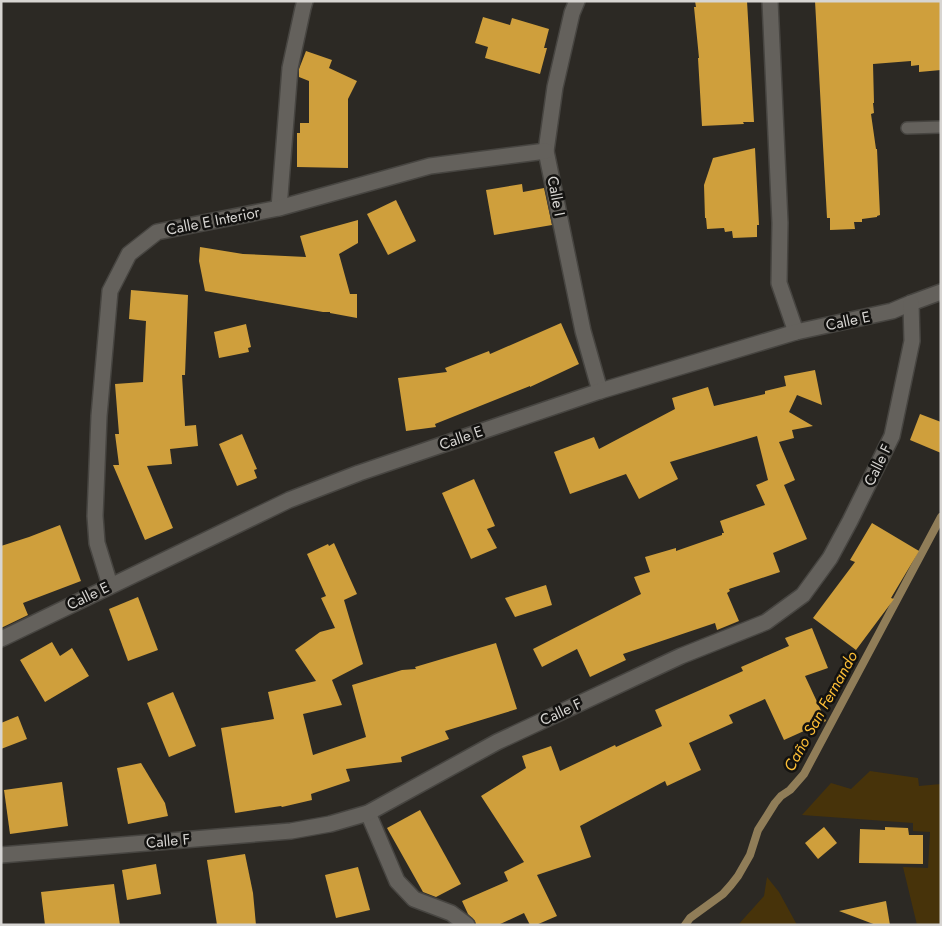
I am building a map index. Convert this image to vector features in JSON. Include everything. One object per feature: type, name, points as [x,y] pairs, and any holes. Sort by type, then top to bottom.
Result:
[{"type":"street","points":[[279,208],[290,68],[305,1]]},
{"type":"street","name":"Calle I","points":[[577,1],[572,13],[555,87],[546,151],[583,331],[600,391]]},
{"type":"street","points":[[770,1],[780,223],[779,283],[796,332]]},
{"type":"street","name":"Calle E Interior","points":[[110,586],[97,542],[95,516],[99,416],[110,292],[129,254],[157,232],[279,208],[430,166],[546,151]]},
{"type":"street","name":"Calle E","points":[[1,638],[289,500],[359,473],[600,391],[796,332],[892,311],[941,292]]},
{"type":"street","name":"Calle F","points":[[1,855],[291,831],[330,824],[368,813],[497,742],[681,656],[766,622],[803,596],[830,558],[892,436],[912,341],[911,303]]},
{"type":"street","points":[[368,813],[397,881],[414,899],[451,913],[467,925]]},
{"type":"lane","points":[[908,128],[941,127]]},
{"type":"shaded area","points":[[870,771],[918,778],[919,786],[941,784],[941,925],[917,925],[903,867],[928,868],[930,832],[913,831],[913,823],[802,815],[831,783],[851,789]]},
{"type":"shaded area","points":[[767,877],[779,892],[797,925],[738,925],[764,896]]},
{"type":"building","points":[[695,1],[747,1],[754,122],[702,126]]},
{"type":"building","points":[[815,1],[941,1],[941,70],[919,72],[919,65],[911,66],[911,61],[873,64],[874,113],[871,114],[877,149],[880,215],[862,219],[862,222],[854,222],[855,229],[830,230],[830,218],[827,218]]},
{"type":"building","points":[[483,17],[510,25],[512,18],[549,29],[544,48],[547,48],[540,74],[485,58],[488,47],[475,43]]},
{"type":"building","points":[[306,51],[332,60],[329,68],[357,81],[348,99],[348,168],[297,167],[297,133],[300,133],[300,123],[309,123],[309,81],[299,77],[299,69]]},
{"type":"building","points":[[755,148],[759,225],[757,225],[757,237],[733,238],[732,231],[725,232],[724,228],[707,229],[704,185],[713,158]]},
{"type":"building","points":[[522,184],[523,192],[544,188],[552,225],[494,235],[486,190]]},
{"type":"building","points":[[396,200],[416,241],[388,255],[367,214]]},
{"type":"building","points":[[358,220],[358,243],[339,254],[350,294],[357,294],[357,318],[205,291],[199,261],[200,247],[243,254],[306,257],[300,236]]},
{"type":"building","points":[[131,290],[188,295],[185,375],[182,375],[185,426],[196,425],[198,446],[170,449],[172,464],[147,466],[173,528],[145,540],[113,465],[119,465],[115,434],[119,434],[115,384],[143,382],[146,321],[129,319]]},
{"type":"building","points":[[561,323],[579,364],[530,387],[435,424],[436,427],[406,431],[398,378],[447,372],[445,368],[489,351],[490,354]]},
{"type":"building","points":[[246,324],[251,347],[248,348],[249,352],[219,358],[214,332]]},
{"type":"building","points":[[815,370],[822,405],[797,395],[789,412],[813,426],[792,430],[794,438],[779,442],[795,480],[784,485],[807,539],[773,553],[780,572],[729,589],[730,591],[727,593],[739,621],[717,630],[715,623],[623,654],[626,660],[590,677],[577,649],[542,667],[533,649],[641,594],[634,577],[650,572],[645,557],[676,548],[676,551],[722,535],[724,533],[720,521],[765,505],[756,485],[768,480],[757,436],[670,462],[678,479],[639,499],[626,474],[570,494],[554,452],[594,437],[599,449],[675,409],[672,398],[708,387],[714,406],[765,394],[765,391],[786,386],[784,376]]},
{"type":"building","points":[[920,414],[941,422],[941,453],[910,440]]},
{"type":"building","points":[[242,434],[257,469],[254,470],[257,478],[237,486],[219,444]]},
{"type":"building","points":[[474,479],[495,526],[487,529],[497,548],[471,559],[442,493]]},
{"type":"building","points":[[872,523],[919,551],[891,598],[894,599],[856,650],[813,618],[855,562],[850,560]]},
{"type":"building","points":[[60,525],[81,581],[23,603],[28,615],[1,628],[1,546]]},
{"type":"building","points":[[334,543],[357,594],[344,600],[363,664],[332,680],[342,705],[303,714],[313,755],[366,737],[352,685],[402,670],[416,669],[415,667],[496,643],[517,709],[445,731],[449,739],[401,757],[402,762],[346,769],[350,781],[311,794],[312,800],[282,807],[235,813],[221,728],[274,719],[268,692],[316,681],[295,650],[320,632],[335,628],[321,598],[326,596],[307,554]]},
{"type":"building","points":[[546,585],[552,605],[515,617],[505,598]]},
{"type":"building","points":[[138,597],[158,650],[128,661],[109,609]]},
{"type":"building","points":[[812,628],[828,668],[805,676],[826,721],[784,740],[765,699],[729,715],[733,723],[689,743],[701,770],[667,786],[665,781],[580,826],[591,857],[537,875],[557,916],[536,925],[530,925],[524,913],[498,925],[476,925],[462,901],[508,881],[504,872],[524,862],[481,796],[526,768],[522,756],[551,746],[560,771],[615,745],[616,747],[662,726],[655,710],[743,671],[741,667],[789,646],[785,638]]},
{"type":"building","points":[[52,642],[60,656],[72,648],[89,676],[45,702],[20,660]]},
{"type":"building","points":[[173,692],[196,746],[169,757],[147,703]]},
{"type":"building","points":[[18,716],[27,739],[1,749],[1,723]]},
{"type":"building","points":[[141,763],[165,803],[168,816],[128,824],[117,768]]},
{"type":"building","points":[[62,782],[68,826],[10,834],[4,790]]},
{"type":"building","points":[[420,810],[461,884],[436,897],[423,892],[387,828]]},
{"type":"building","points":[[824,827],[837,843],[818,859],[805,843]]},
{"type":"building","points":[[885,827],[908,828],[909,835],[923,835],[923,864],[859,863],[860,829],[885,830]]},
{"type":"building","points":[[245,854],[253,893],[256,925],[217,925],[207,860]]},
{"type":"building","points":[[156,864],[161,894],[127,900],[122,870]]},
{"type":"building","points":[[358,867],[370,910],[336,918],[325,875]]},
{"type":"building","points":[[114,884],[120,925],[45,925],[41,892]]},
{"type":"building","points":[[886,901],[890,925],[876,925],[839,911]]},
{"type":"waterway","name":"Caño San Fernando","points":[[685,925],[690,918],[723,894],[731,885],[750,855],[758,830],[775,803],[804,774],[941,517]]}]
